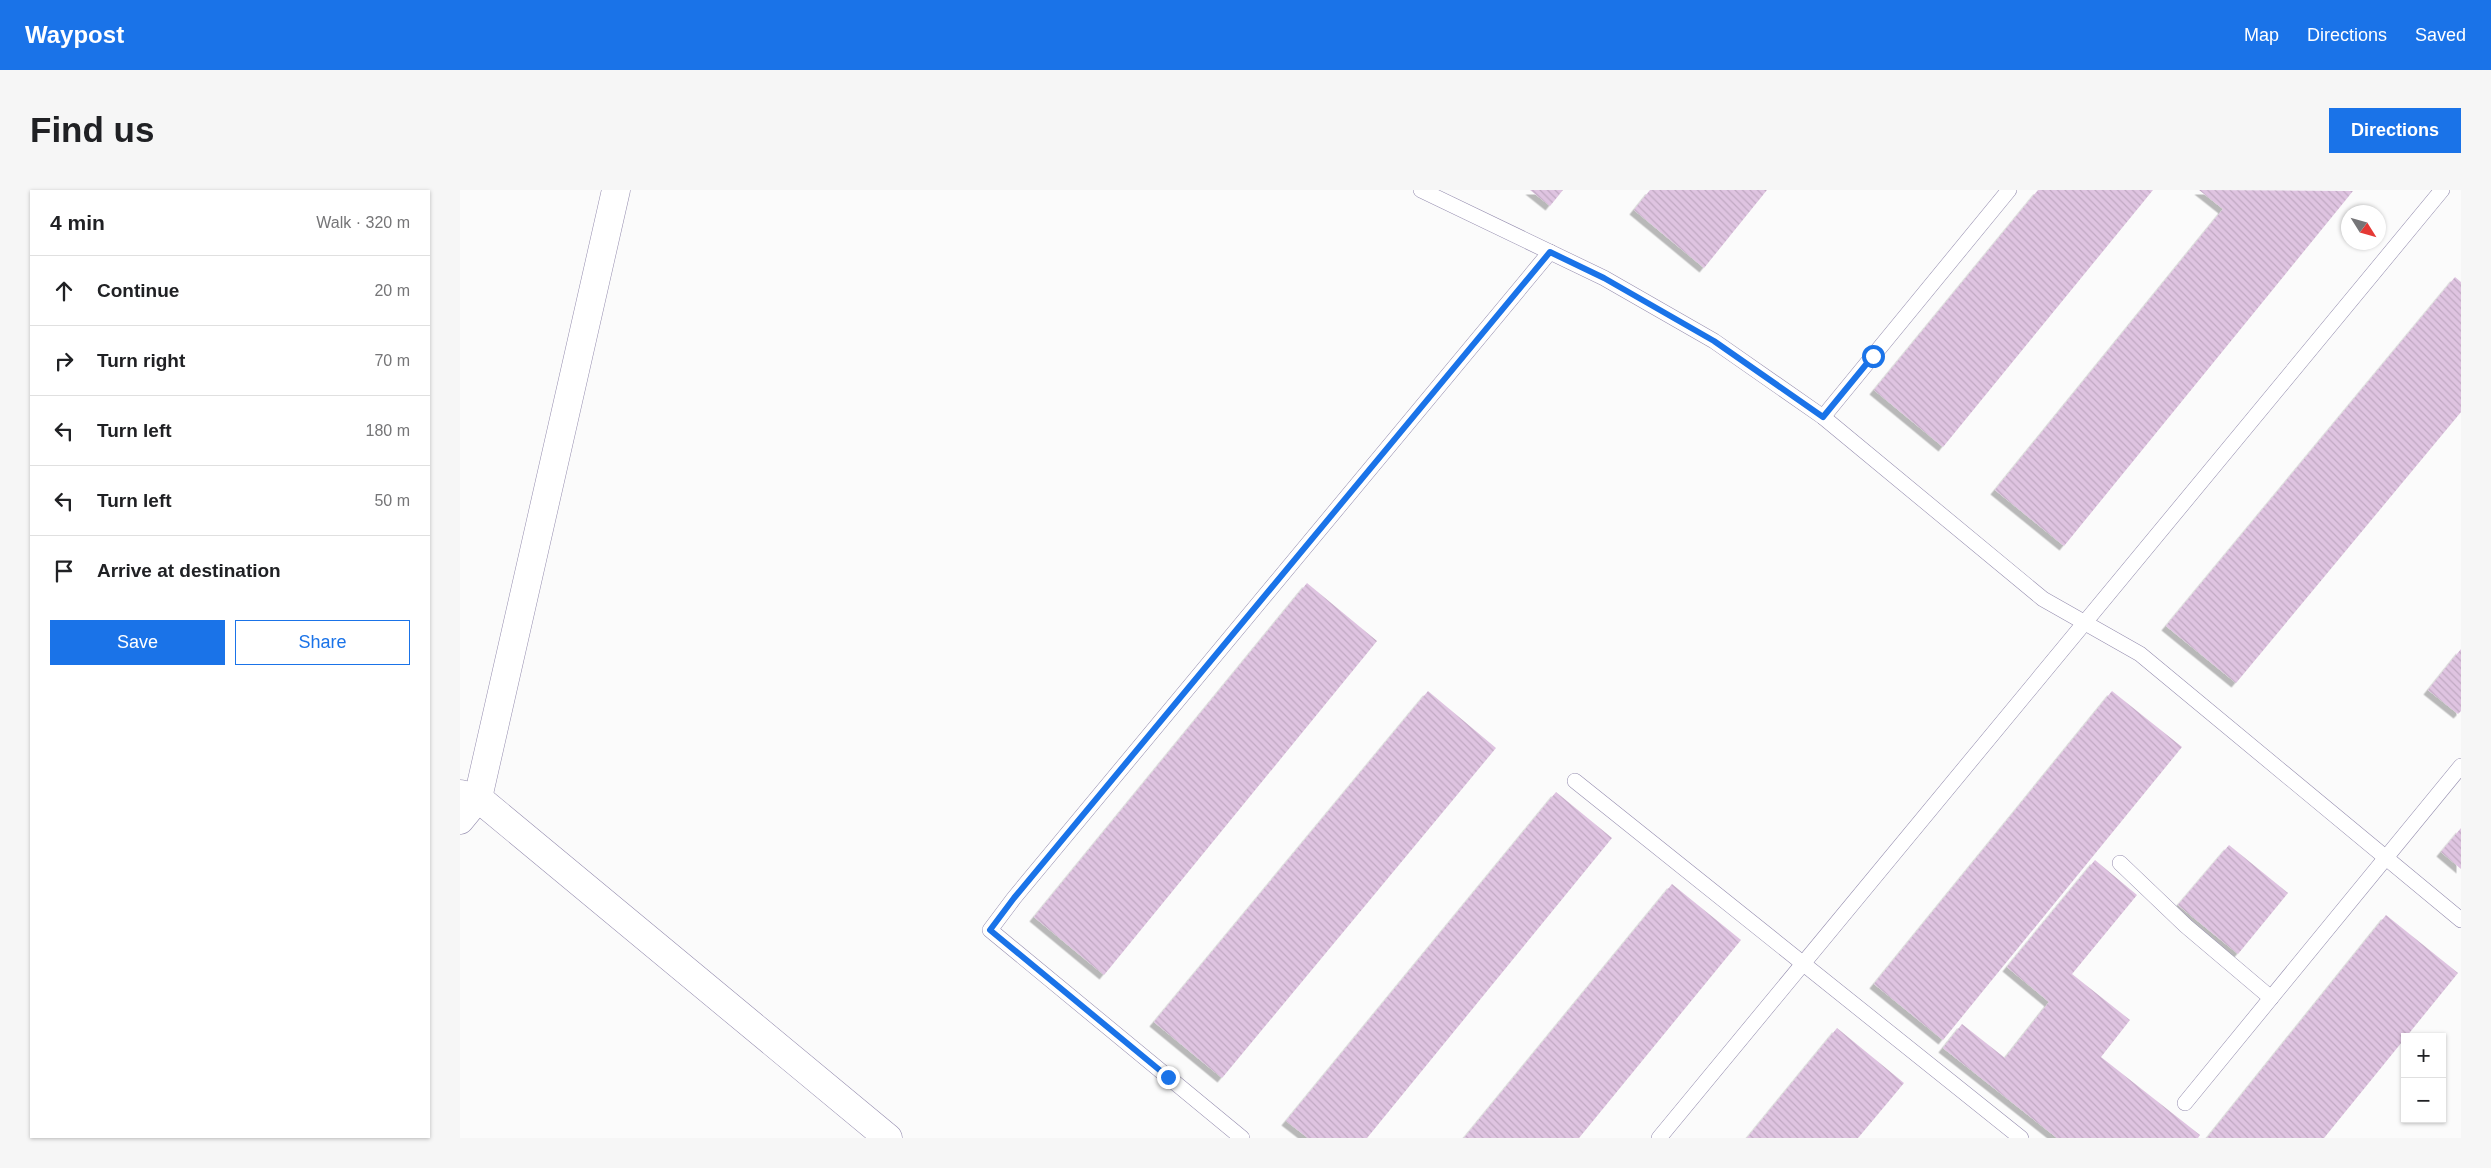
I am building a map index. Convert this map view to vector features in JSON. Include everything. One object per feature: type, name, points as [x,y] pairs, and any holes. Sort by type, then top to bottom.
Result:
[{"type":"street","points":[[460,820],[469,796],[616,190]]},
{"type":"street","points":[[469,796],[888,1138]]},
{"type":"lane","points":[[1421,190],[1604,278],[1714,341],[1823,417],[2043,599],[2140,654],[2461,920]]},
{"type":"lane","points":[[1823,417],[2009,190]]},
{"type":"lane","points":[[1659,1138],[2442,190]]},
{"type":"lane","points":[[1242,1138],[990,930],[1020,890],[1550,252]]},
{"type":"lane","points":[[2185,1103],[2461,766]]},
{"type":"lane","points":[[1575,781],[2021,1138]]},
{"type":"lane","points":[[2120,863],[2186,926],[2271,998]]},
{"type":"building","points":[[1530,190],[1563,190],[1550,206]]},
{"type":"building","points":[[1650,190],[1767,190],[1704,268],[1634,210]]},
{"type":"building","points":[[2038,190],[2153,190],[1943,447],[1874,390]]},
{"type":"building","points":[[2199,190],[2353,191],[2064,546],[1995,490],[2223,209]]},
{"type":"building","points":[[2455,277],[2461,282],[2461,412],[2236,683],[2166,626]]},
{"type":"building","points":[[1307,583],[1377,641],[1104,975],[1034,917]]},
{"type":"building","points":[[2461,649],[2461,711],[2458,714],[2428,690]]},
{"type":"building","points":[[1428,691],[1496,748],[1222,1078],[1154,1022]]},
{"type":"building","points":[[2112,691],[2182,747],[1943,1040],[1874,984]]},
{"type":"building","points":[[1556,792],[1612,838],[1367,1138],[1308,1138],[1286,1121]]},
{"type":"building","points":[[2461,828],[2461,869],[2441,852]]},
{"type":"building","points":[[2229,845],[2288,893],[2238,954],[2178,905]]},
{"type":"building","points":[[2095,860],[2137,895],[2072,974],[2130,1020],[2101,1057],[2200,1135],[2198,1138],[2057,1138],[1943,1048],[1962,1024],[2005,1058],[2049,1002],[2007,967]]},
{"type":"building","points":[[1672,884],[1741,940],[1579,1138],[1464,1138]]},
{"type":"building","points":[[2386,915],[2458,973],[2409,1033],[2401,1033],[2401,1043],[2324,1138],[2207,1138]]},
{"type":"building","points":[[1837,1028],[1904,1083],[1858,1138],[1747,1138]]},
{"type":"route","points":[[1168,1077],[990,930],[1014,898],[1550,252],[1604,278],[1714,341],[1823,417],[1873,356]]}]
